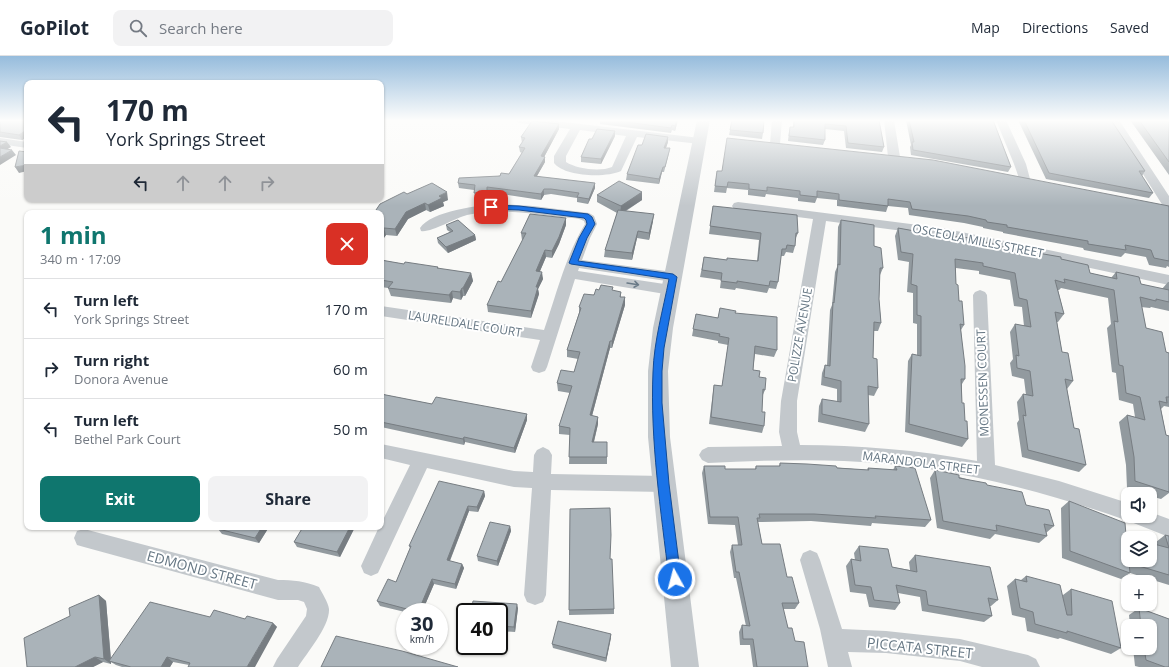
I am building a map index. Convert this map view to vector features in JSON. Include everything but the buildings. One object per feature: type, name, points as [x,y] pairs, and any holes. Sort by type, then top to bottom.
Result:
[{"type":"street","points":[[564,149],[560,156],[560,163],[566,168],[600,173],[614,172],[617,169],[626,149]]},
{"type":"street","points":[[685,667],[664,484],[657,403],[660,348],[699,149]]},
{"type":"street","points":[[880,155],[900,158],[897,149]]},
{"type":"street","points":[[1013,149],[1024,179]]},
{"type":"street","points":[[1132,149],[1169,206]]},
{"type":"street","points":[[1011,177],[1038,182]]},
{"type":"street","points":[[1156,204],[1169,206]]},
{"type":"street","name":"OSCEOLA MILLS STREET","points":[[738,206],[942,232],[1169,280]]},
{"type":"street","points":[[426,228],[447,217],[467,211],[491,207],[519,208],[586,216],[590,219],[591,224],[583,238],[571,268],[539,367]]},
{"type":"street","name":"POLIZZE AVENUE","points":[[792,453],[788,432],[789,401],[820,217]]},
{"type":"street","points":[[571,268],[672,283]]},
{"type":"street","name":"MONESSEN COURT","points":[[980,295],[986,471]]},
{"type":"street","name":"LAURELDALE COURT","points":[[384,311],[549,336]]},
{"type":"street","points":[[384,452],[514,479],[569,483],[664,484]]},
{"type":"street","name":"MARANDOLA STREET","points":[[708,455],[845,453],[889,457],[986,471],[1058,490],[1121,510]]},
{"type":"street","points":[[535,595],[542,455]]},
{"type":"street","points":[[371,566],[422,460]]},
{"type":"street","points":[[1156,523],[1169,528]]},
{"type":"street","name":"EDMOND STREET","points":[[84,538],[278,590],[298,590],[311,594],[318,609],[316,620],[284,667]]},
{"type":"street","points":[[810,560],[840,667]]},
{"type":"street","name":"PICCATA STREET","points":[[833,640],[886,642],[960,650],[1028,667]]},
{"type":"route","points":[[491,207],[519,208],[586,216],[590,219],[591,224],[583,238],[573,263],[673,277],[660,348],[657,403],[659,437],[675,579]]}]
